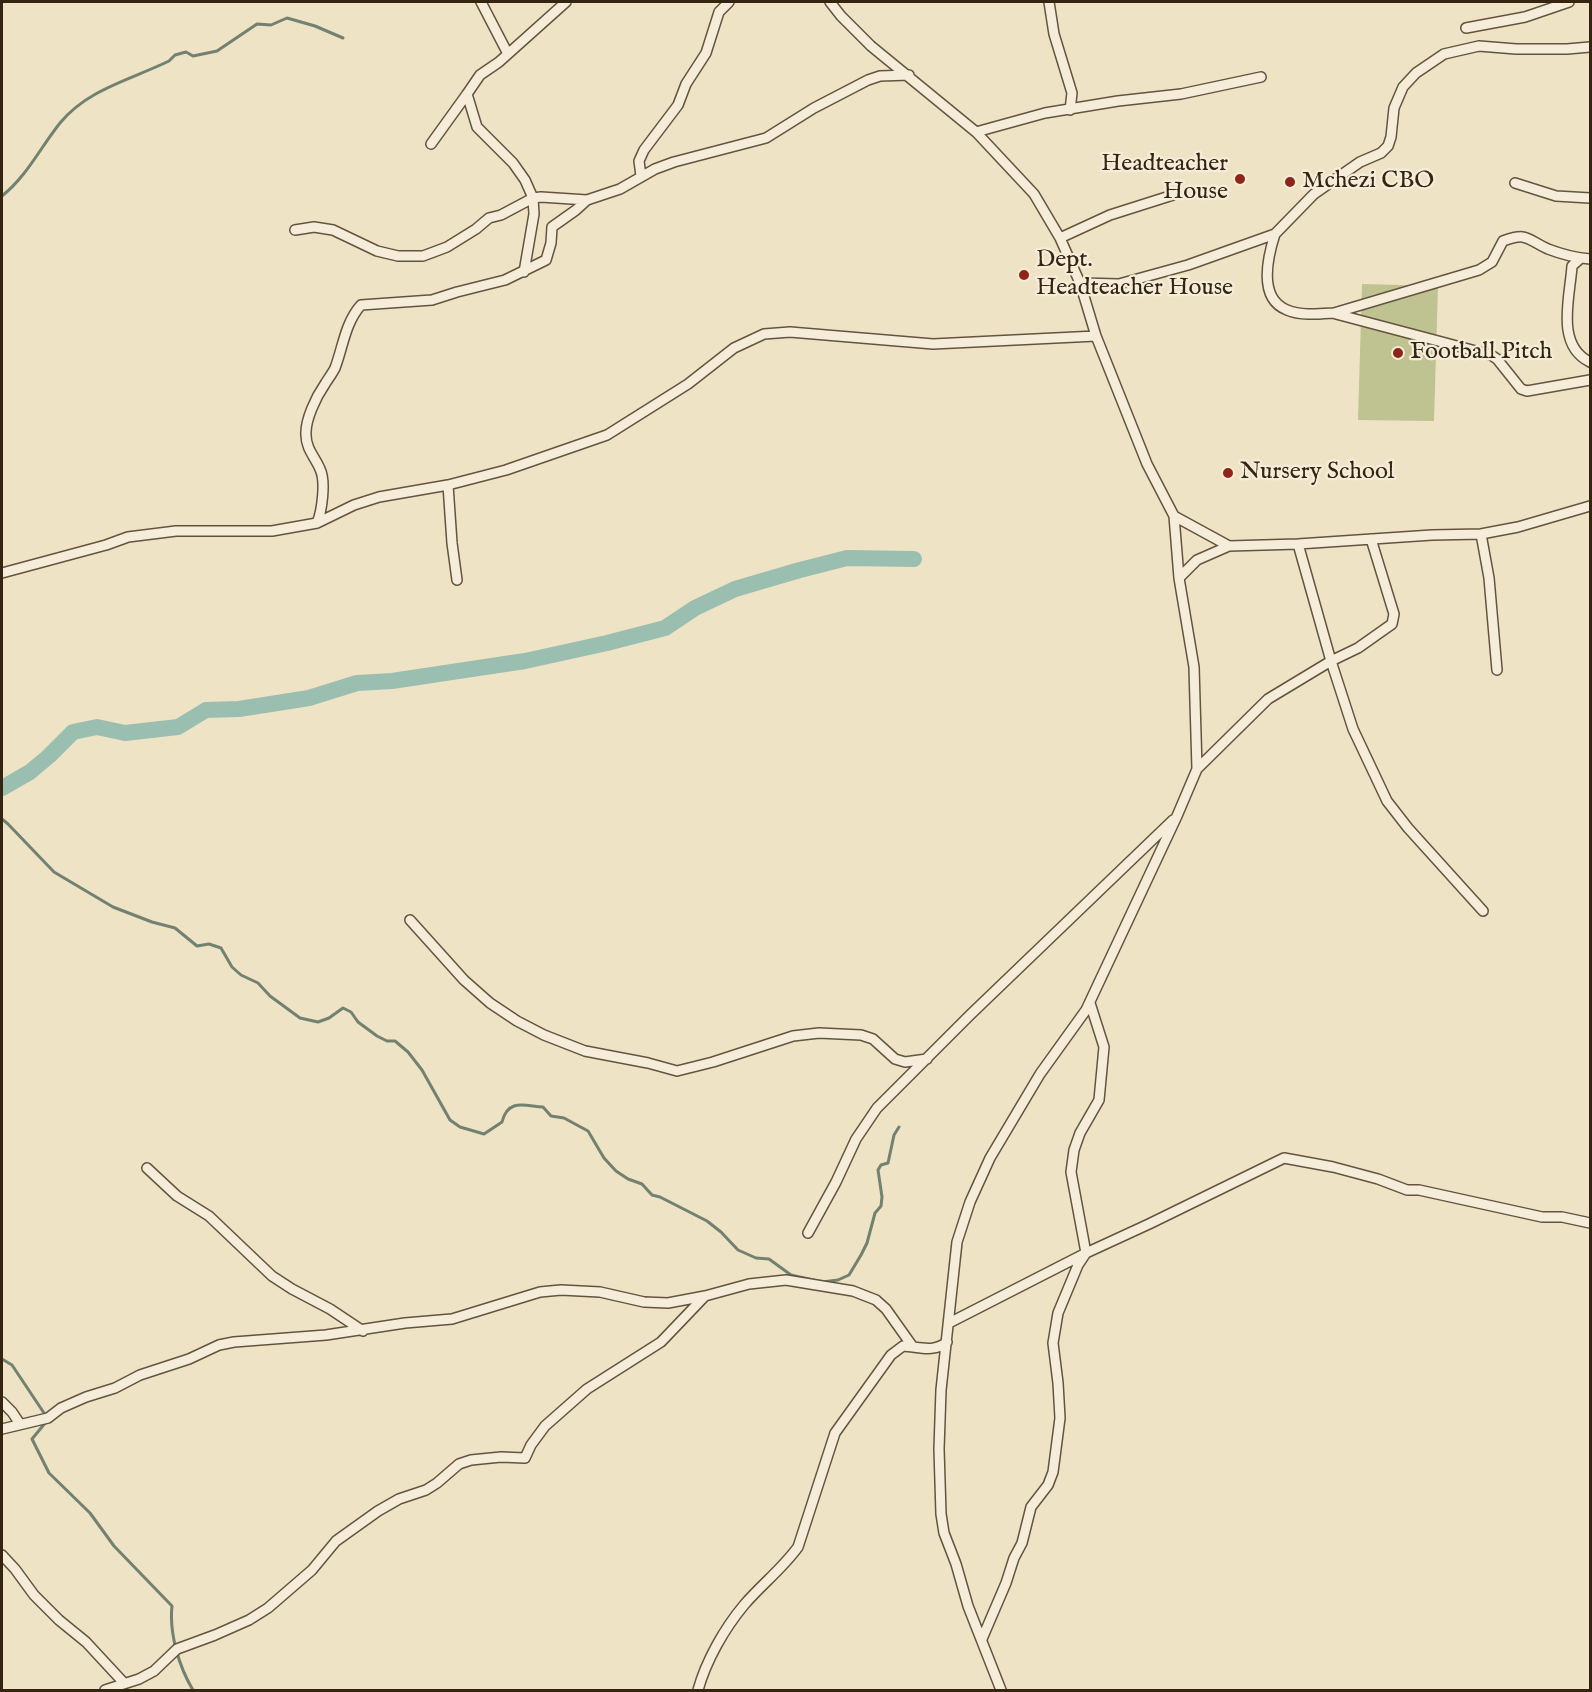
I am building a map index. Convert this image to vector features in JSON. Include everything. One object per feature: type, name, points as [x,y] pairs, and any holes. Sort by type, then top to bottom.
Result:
[{"type":"street","points":[[481,2],[508,54]]},
{"type":"street","points":[[431,144],[480,75],[508,54],[566,2]]},
{"type":"street","points":[[641,176],[639,161],[644,150],[678,105],[686,84],[706,53],[719,12],[729,2]]},
{"type":"street","points":[[830,2],[871,46],[976,132],[1034,195],[1060,238],[1080,283],[1096,336],[1147,464],[1174,516],[1179,578],[1194,667],[1197,769]]},
{"type":"street","points":[[1049,2],[1054,34],[1072,93],[1070,110]]},
{"type":"street","points":[[1466,28],[1525,17],[1569,2]]},
{"type":"street","points":[[1590,47],[1516,49],[1479,46],[1435,58],[1403,87],[1394,108],[1388,146],[1381,153],[1360,162],[1314,194],[1275,234],[1269,251],[1267,281],[1271,294],[1286,310],[1299,313],[1334,313],[1484,352],[1497,359],[1521,389],[1527,391],[1590,380]]},
{"type":"street","points":[[295,230],[314,227],[333,230],[377,251],[398,256],[423,256],[447,247],[489,218],[501,215],[532,198],[587,200],[620,189],[641,176],[687,158],[766,138],[814,108],[868,80],[880,76],[909,75]]},
{"type":"street","points":[[976,132],[1045,113],[1181,94],[1261,77]]},
{"type":"street","points":[[467,94],[477,127],[513,163],[525,180],[532,198],[534,214],[524,272]]},
{"type":"street","points":[[1515,183],[1556,196],[1590,198]]},
{"type":"street","points":[[1060,238],[1110,215],[1173,195]]},
{"type":"street","points":[[318,523],[322,507],[322,474],[308,448],[306,425],[323,386],[334,370],[354,312],[361,305],[432,300],[524,272],[546,261],[552,227],[587,200]]},
{"type":"street","points":[[1080,283],[1119,284],[1188,265],[1275,234]]},
{"type":"street","points":[[1334,313],[1479,270],[1492,262],[1503,241],[1517,236],[1533,239],[1546,248],[1560,253],[1586,259]]},
{"type":"street","points":[[1586,259],[1572,266],[1566,314],[1570,338],[1576,352],[1590,362]]},
{"type":"street","points":[[2,573],[128,537],[176,531],[272,531],[318,523],[354,505],[379,497],[448,485],[506,470],[607,435],[688,384],[734,348],[764,334],[790,332],[924,344],[1096,336]]},
{"type":"street","points":[[448,485],[457,580]]},
{"type":"street","points":[[1179,578],[1197,560],[1229,546],[1481,534],[1518,527],[1590,506]]},
{"type":"street","points":[[1174,516],[1229,546]]},
{"type":"street","points":[[1481,534],[1489,578],[1497,670]]},
{"type":"street","points":[[1002,1690],[968,1606],[944,1533],[941,1514],[939,1449],[941,1390],[957,1242],[970,1202],[990,1158],[1040,1074],[1089,1002],[1197,769],[1268,699],[1331,661],[1358,648],[1392,624],[1394,620],[1371,539]]},
{"type":"street","points":[[1298,544],[1353,729],[1386,801],[1483,911]]},
{"type":"street","points":[[808,1233],[856,1139],[877,1108],[1177,816]]},
{"type":"street","points":[[410,920],[464,980],[490,1003],[517,1021],[585,1051],[677,1071],[793,1036],[819,1033],[867,1037],[895,1059],[905,1062],[927,1059]]},
{"type":"street","points":[[982,1640],[1022,1543],[1030,1507],[1048,1485],[1053,1472],[1060,1418],[1053,1343],[1059,1313],[1078,1265],[1086,1253],[1071,1173],[1074,1150],[1080,1133],[1099,1100],[1104,1047],[1089,1002]]},
{"type":"street","points":[[949,1323],[1086,1253],[1284,1158],[1333,1167],[1378,1179],[1407,1190],[1419,1190],[1542,1216],[1562,1217],[1590,1223]]},
{"type":"street","points":[[147,1168],[177,1196],[209,1216],[272,1276],[363,1331]]},
{"type":"street","points":[[2,1430],[48,1418],[61,1408],[86,1397],[115,1388],[140,1375],[189,1359],[219,1345],[363,1331],[405,1323],[452,1319],[540,1292],[600,1292],[644,1302],[668,1303],[749,1284],[786,1280],[853,1291],[876,1300],[886,1309],[913,1347]]},
{"type":"street","points":[[105,1690],[139,1679],[154,1671],[177,1649],[224,1632],[268,1608],[312,1570],[336,1541],[399,1498],[426,1490],[459,1464],[471,1460],[501,1457],[525,1458],[531,1445],[545,1426],[587,1389],[661,1342],[705,1296]]},
{"type":"street","points":[[698,1690],[712,1656],[729,1625],[745,1604],[786,1563],[798,1547],[835,1433],[891,1355],[903,1346],[931,1350],[940,1348],[947,1342]]},
{"type":"street","points":[[2,1402],[20,1424]]},
{"type":"street","points":[[2,1555],[34,1595],[86,1642],[124,1683]]},
{"type":"green space","name":"Football Pitch","points":[[1362,284],[1438,286],[1434,421],[1358,420]]},
{"type":"waterway","points":[[2,196],[19,180],[71,111],[97,93],[169,61],[175,55],[186,52],[193,56],[217,51],[257,24],[271,25],[287,18],[315,26],[343,38]]},
{"type":"waterway","points":[[2,788],[30,772],[73,732],[97,727],[125,733],[178,727],[206,710],[239,709],[309,698],[357,683],[392,681],[525,661],[665,628],[695,608],[735,589],[800,570],[847,558],[914,559]]},
{"type":"waterway","points":[[2,819],[54,872],[113,907],[175,928],[197,946],[209,944],[221,948],[232,967],[241,975],[258,983],[270,996],[300,1018],[318,1022],[329,1018],[343,1008],[351,1012],[358,1022],[377,1036],[387,1041],[395,1041],[408,1052],[422,1070],[450,1120],[460,1127],[484,1134],[502,1122],[508,1109],[513,1106],[543,1107],[551,1116],[564,1118],[588,1131],[604,1158],[616,1171],[642,1184],[652,1195],[707,1221],[738,1250],[756,1258],[769,1259],[791,1275],[822,1282],[838,1280],[849,1275],[867,1243],[875,1213],[881,1206],[878,1170],[881,1165],[888,1163],[894,1135],[899,1127]]},
{"type":"waterway","points":[[2,1359],[12,1365],[46,1416]]},
{"type":"waterway","points":[[46,1422],[32,1439],[49,1473],[90,1513],[114,1546],[172,1606],[171,1616],[176,1650],[193,1690]]},
{"type":"place","name":"Headteacher House","points":[[1240,179]]},
{"type":"place","name":"Mchezi CBO","points":[[1290,182]]},
{"type":"place","name":"Dept. Headteacher House","points":[[1024,275]]},
{"type":"place","name":"Football Pitch","points":[[1398,353]]},
{"type":"place","name":"Nursery School","points":[[1228,473]]}]
